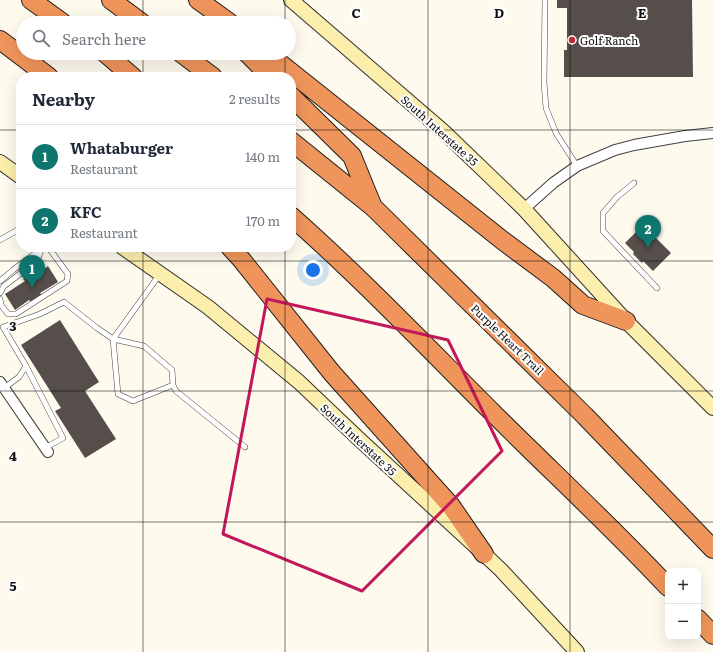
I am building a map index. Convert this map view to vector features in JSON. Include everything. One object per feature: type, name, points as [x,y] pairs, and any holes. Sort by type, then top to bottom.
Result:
[{"type":"highway","points":[[31,0],[53,16]]},
{"type":"highway","points":[[112,0],[133,16]]},
{"type":"highway","points":[[198,0],[219,16]]},
{"type":"highway","points":[[0,40],[16,52]]},
{"type":"highway","points":[[26,60],[42,72]]},
{"type":"highway","points":[[113,60],[127,72]]},
{"type":"highway","points":[[190,60],[206,72]]},
{"type":"highway","points":[[254,60],[266,72]]},
{"type":"highway","points":[[276,60],[291,72]]},
{"type":"highway","points":[[296,76],[502,240],[553,278],[583,305],[626,321]]},
{"type":"highway","points":[[296,101],[352,156],[373,207]]},
{"type":"highway","name":"Purple Heart Trail","points":[[296,145],[373,207],[547,378],[713,549]]},
{"type":"highway","points":[[296,220],[400,319],[493,413],[636,553],[665,584]]},
{"type":"highway","points":[[235,252],[332,373],[451,506],[484,554]]},
{"type":"highway","points":[[701,622],[713,635]]},
{"type":"main road","name":"South Interstate 35","points":[[291,0],[443,131],[524,209],[626,321],[713,408]]},
{"type":"main road","points":[[0,162],[16,173]]},
{"type":"main road","name":"South Interstate 35","points":[[129,252],[208,307],[299,382],[501,570],[578,652]]},
{"type":"street","points":[[524,209],[553,183],[577,166],[615,150],[685,136],[713,133]]},
{"type":"street","points":[[2,385],[46,450]]},
{"type":"lane","points":[[545,0],[544,82],[546,108],[556,133],[577,166]]},
{"type":"lane","points":[[634,184],[618,197],[603,213],[603,231],[657,288]]},
{"type":"lane","points":[[0,240],[16,231]]},
{"type":"lane","points":[[0,282],[37,252]]},
{"type":"lane","points":[[0,293],[4,286],[37,261],[40,252]]},
{"type":"lane","points":[[0,299],[8,314],[16,314],[67,281],[68,274],[52,252]]},
{"type":"lane","points":[[160,274],[113,339],[118,394],[133,401],[173,385]]},
{"type":"lane","points":[[46,450],[63,438],[26,366],[1,326],[40,314],[64,302],[113,339],[144,346],[172,370],[173,385],[176,391],[244,447]]},
{"type":"lane","points":[[2,385],[19,376],[26,366]]},
{"type":"highlighted area","points":[[267,299],[448,340],[502,451],[362,591],[223,534]]},
{"type":"building","points":[[557,0],[692,0],[693,77],[564,77],[564,50],[567,50],[567,8],[557,8]]},
{"type":"building","points":[[643,225],[671,253],[653,271],[633,254],[634,252],[625,243]]},
{"type":"building","points":[[48,266],[58,282],[40,293],[42,295],[31,302],[29,300],[15,310],[5,294],[25,281],[23,279],[34,272],[36,275]]},
{"type":"building","points":[[60,320],[99,382],[85,391],[116,439],[85,458],[55,411],[61,408],[21,345]]},
{"type":"place","name":"Golf Ranch","points":[[572,40]]},
{"type":"place","name":"KFC","points":[[648,248]]},
{"type":"place","name":"Whataburger","points":[[32,288]]}]
